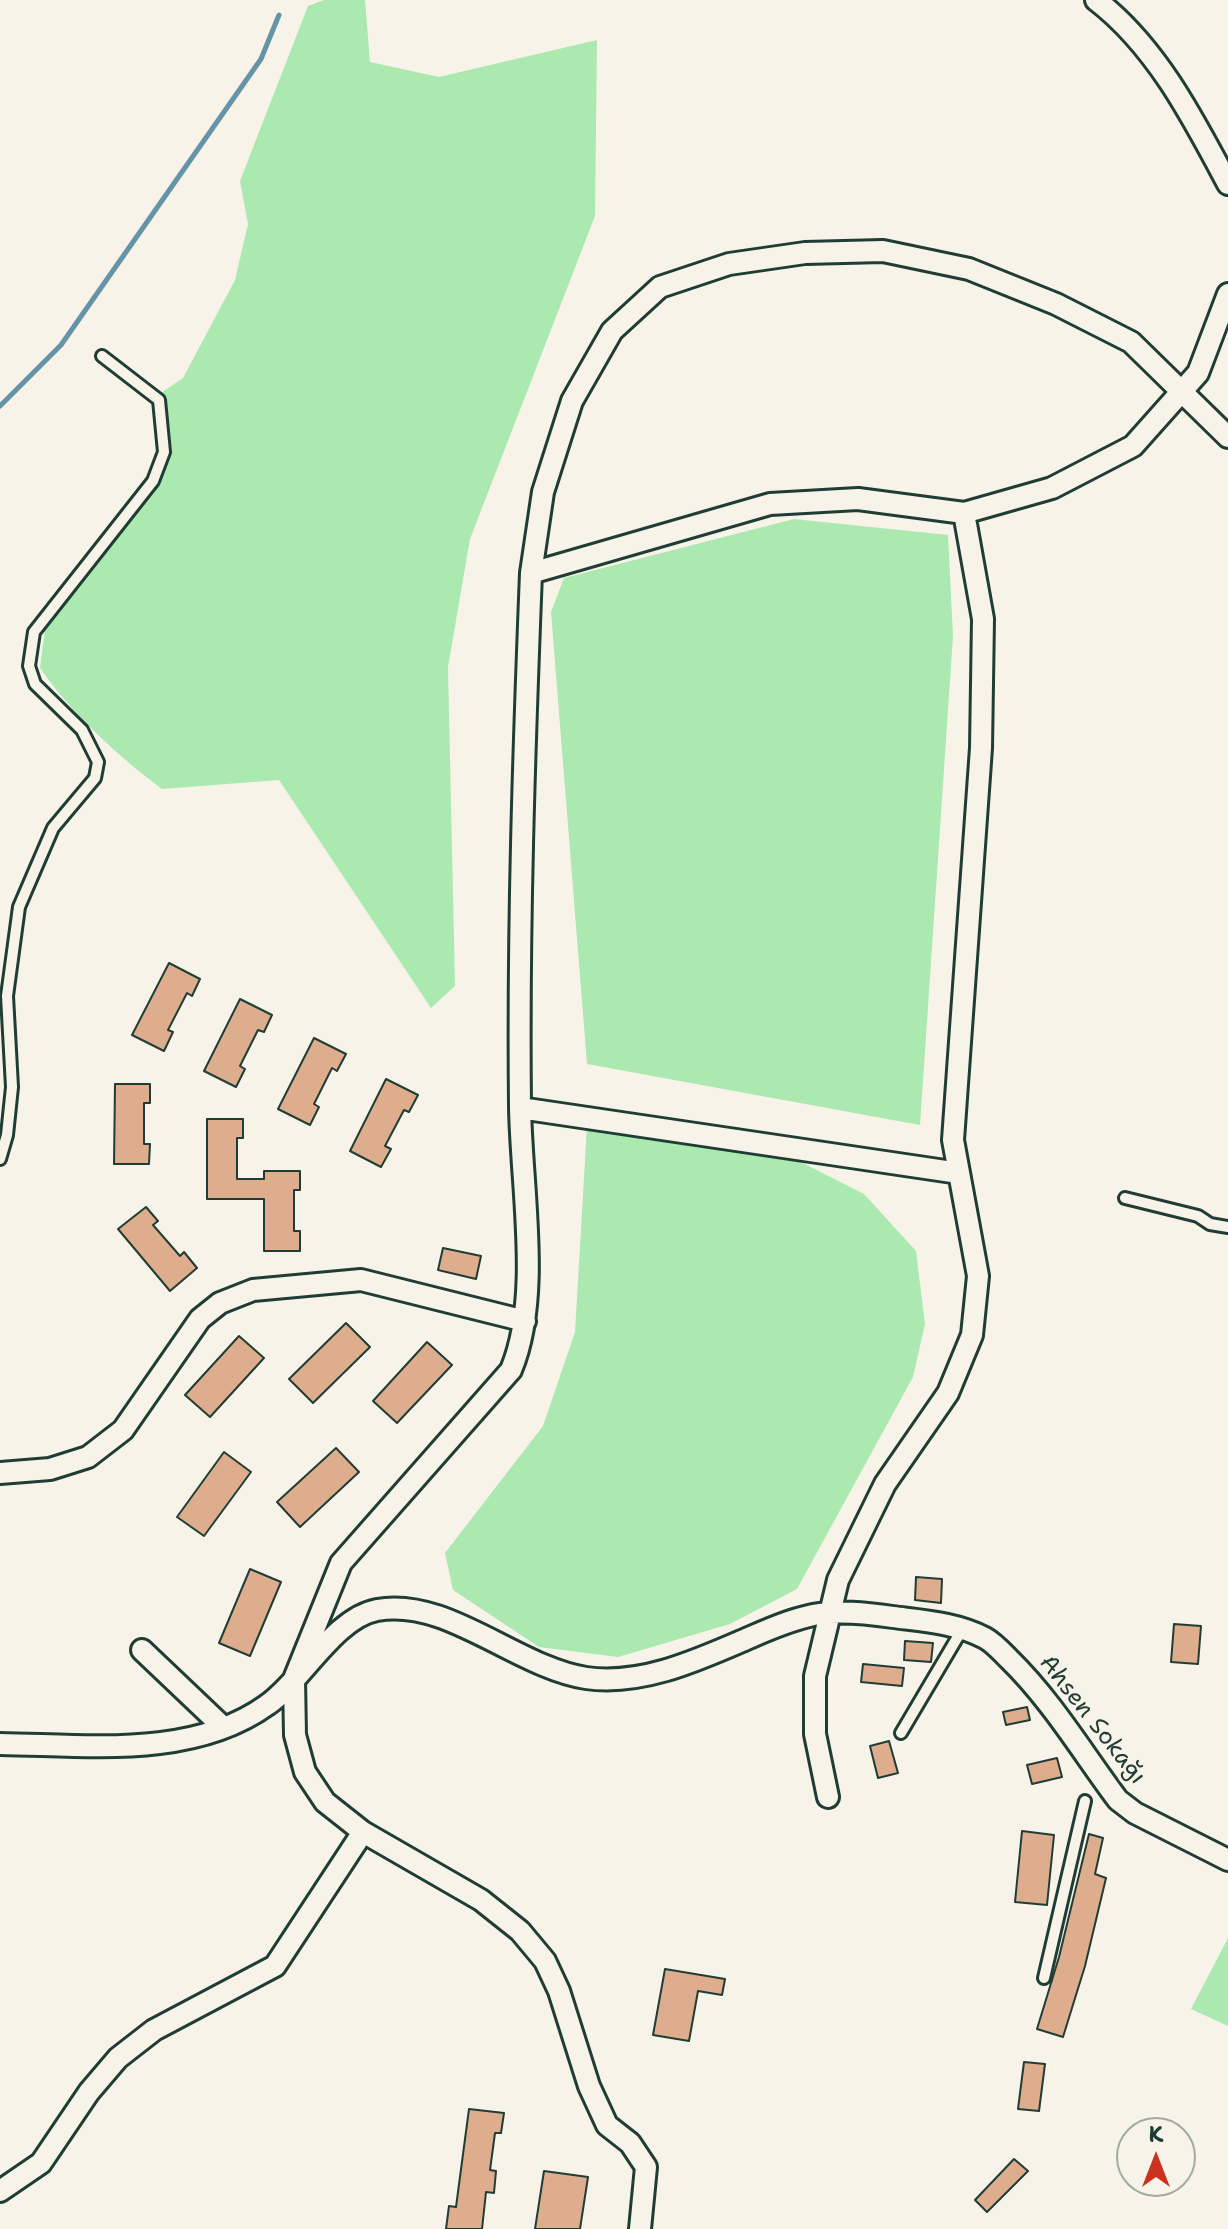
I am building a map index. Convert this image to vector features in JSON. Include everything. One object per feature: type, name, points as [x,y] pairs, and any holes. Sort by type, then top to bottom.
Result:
[{"type":"street","points":[[1096,0],[1123,20],[1188,108],[1228,184]]},
{"type":"street","points":[[640,2229],[646,2167],[630,2143],[607,2125],[589,2086],[564,2006],[545,1961],[520,1931],[481,1900],[363,1832],[325,1802],[305,1772],[295,1735],[294,1679],[341,1563],[511,1370],[524,1339],[520,837],[531,573],[543,492],[572,401],[612,331],[660,287],[729,264],[805,253],[883,251],[969,269],[1056,304],[1131,342],[1228,437]]},
{"type":"street","points":[[531,573],[770,504],[858,499],[964,513],[1052,488],[1133,446],[1182,392],[1198,373],[1228,294]]},
{"type":"street","points":[[828,1797],[815,1734],[815,1676],[838,1580],[885,1484],[948,1393],[972,1335],[978,1276],[959,1173],[954,1125],[981,748],[983,619],[964,513]]},
{"type":"street","points":[[520,1108],[959,1173]]},
{"type":"street","points":[[0,1473],[50,1469],[88,1457],[123,1430],[200,1319],[220,1303],[253,1290],[361,1280],[525,1321]]},
{"type":"street","points":[[0,1744],[125,1746],[173,1741],[223,1727],[267,1705],[353,1619],[376,1610],[411,1610],[453,1622],[545,1667],[588,1678],[643,1675],[684,1666],[799,1617],[831,1610],[963,1628]]},
{"type":"street","name":"Ahsen Sokağı","points":[[963,1628],[989,1640],[1039,1689],[1118,1800],[1135,1813],[1228,1860]]},
{"type":"street","points":[[142,1650],[223,1727]]},
{"type":"street","points":[[0,2191],[41,2163],[89,2092],[118,2058],[154,2030],[275,1966],[363,1832]]},
{"type":"lane","points":[[0,1159],[7,1135],[12,1087],[7,996],[19,907],[53,828],[95,778],[98,762],[82,730],[35,684],[29,666],[34,632],[153,481],[164,452],[159,400],[102,356]]},
{"type":"lane","points":[[1125,1198],[1198,1216],[1210,1224],[1228,1227]]},
{"type":"lane","points":[[901,1733],[963,1628]]},
{"type":"lane","points":[[1044,1978],[1085,1801]]},
{"type":"green space","points":[[324,0],[365,0],[370,62],[439,77],[597,40],[595,216],[470,539],[448,667],[455,986],[431,1008],[279,780],[162,789],[96,733],[66,702],[40,668],[46,622],[158,482],[169,451],[155,397],[183,378],[235,280],[248,224],[240,181],[308,6]]},
{"type":"green space","points":[[794,519],[948,535],[953,636],[920,1125],[587,1064],[551,612],[564,578]]},
{"type":"green space","points":[[587,1126],[783,1153],[864,1194],[916,1251],[925,1324],[913,1377],[797,1589],[730,1624],[618,1657],[539,1647],[453,1590],[445,1553],[543,1426],[575,1332]]},
{"type":"green space","points":[[1228,1938],[1228,2026],[1191,2009]]},
{"type":"building","points":[[169,963],[200,979],[192,996],[187,993],[168,1030],[173,1032],[164,1051],[132,1035]]},
{"type":"building","points":[[240,999],[272,1015],[264,1032],[258,1030],[240,1066],[245,1069],[236,1087],[204,1071]]},
{"type":"building","points":[[314,1038],[346,1054],[337,1071],[332,1068],[314,1104],[319,1107],[310,1125],[278,1109]]},
{"type":"building","points":[[386,1079],[418,1095],[409,1112],[404,1110],[385,1146],[391,1149],[381,1167],[350,1151]]},
{"type":"building","points":[[115,1084],[150,1084],[150,1103],[144,1103],[144,1144],[150,1144],[149,1164],[114,1164]]},
{"type":"building","points":[[207,1119],[243,1119],[243,1138],[237,1138],[237,1179],[264,1179],[264,1171],[300,1171],[300,1190],[294,1190],[294,1231],[300,1231],[300,1251],[264,1251],[264,1199],[207,1199]]},
{"type":"building","points":[[146,1207],[158,1221],[153,1225],[180,1256],[184,1252],[197,1268],[170,1291],[118,1229]]},
{"type":"building","points":[[443,1248],[481,1256],[476,1279],[438,1270]]},
{"type":"building","points":[[346,1323],[370,1347],[313,1403],[289,1379]]},
{"type":"building","points":[[239,1336],[264,1358],[210,1417],[185,1395]]},
{"type":"building","points":[[427,1342],[452,1365],[397,1423],[373,1401]]},
{"type":"building","points":[[336,1448],[359,1472],[300,1527],[277,1502]]},
{"type":"building","points":[[224,1452],[251,1472],[204,1536],[177,1517]]},
{"type":"building","points":[[250,1569],[281,1582],[250,1656],[219,1643]]},
{"type":"building","points":[[916,1577],[942,1579],[941,1603],[915,1600]]},
{"type":"building","points":[[1174,1624],[1201,1626],[1198,1664],[1171,1662]]},
{"type":"building","points":[[905,1641],[933,1643],[931,1662],[904,1660]]},
{"type":"building","points":[[863,1664],[904,1668],[902,1686],[861,1682]]},
{"type":"building","points":[[1027,1707],[1030,1720],[1006,1725],[1003,1712]]},
{"type":"building","points":[[889,1741],[898,1773],[878,1778],[870,1746]]},
{"type":"building","points":[[1057,1758],[1062,1777],[1032,1784],[1027,1765]]},
{"type":"building","points":[[1022,1831],[1054,1835],[1047,1905],[1015,1902]]},
{"type":"building","points":[[1089,1834],[1103,1838],[1095,1874],[1106,1878],[1085,1966],[1063,2037],[1037,2029],[1059,1957]]},
{"type":"building","points":[[665,1969],[725,1979],[722,1995],[698,1991],[689,2041],[653,2035]]},
{"type":"building","points":[[1024,2062],[1045,2064],[1039,2111],[1018,2109]]},
{"type":"building","points":[[469,2109],[504,2113],[501,2133],[495,2133],[490,2170],[496,2171],[494,2193],[486,2192],[482,2229],[446,2229],[449,2206],[456,2207]]},
{"type":"building","points":[[1014,2159],[1028,2171],[987,2212],[975,2200]]},
{"type":"building","points":[[544,2171],[588,2177],[580,2229],[535,2229]]},
{"type":"waterway","points":[[0,406],[61,345],[261,59],[279,15]]}]
